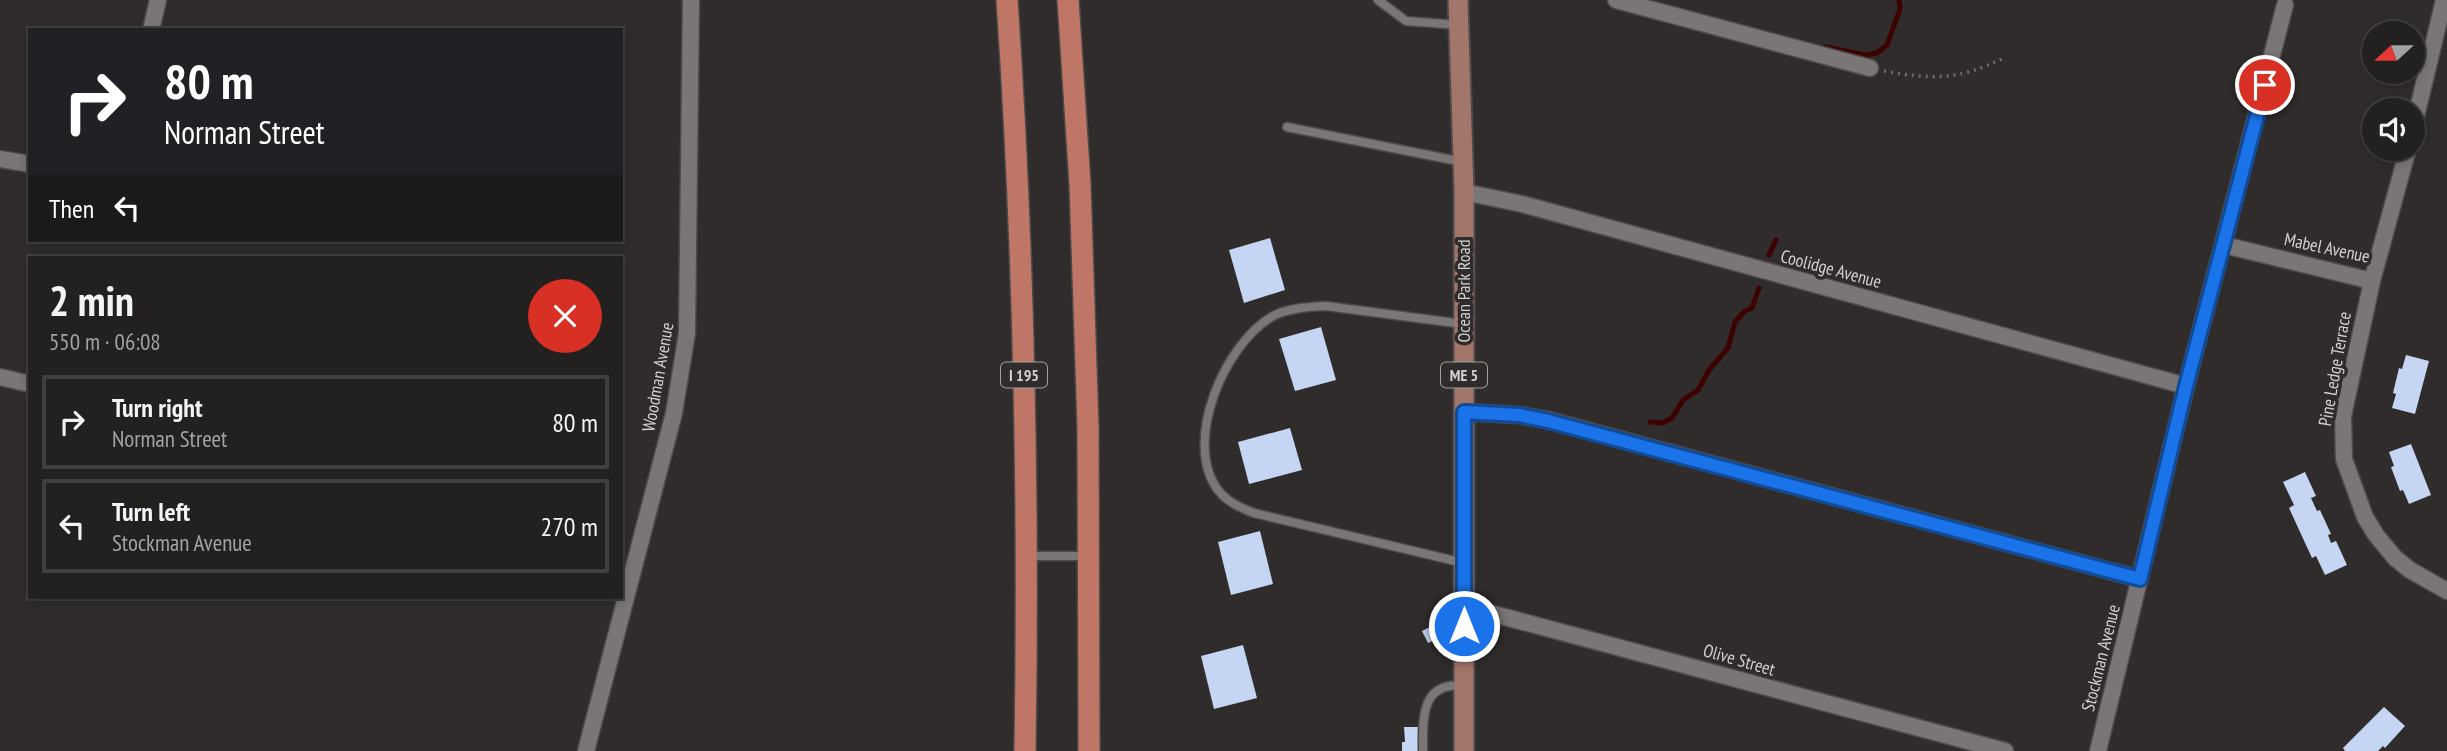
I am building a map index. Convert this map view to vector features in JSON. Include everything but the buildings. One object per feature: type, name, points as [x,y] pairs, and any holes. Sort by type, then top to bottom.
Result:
[{"type":"highway","name":"I 195","points":[[1007,0],[1023,288],[1028,556],[1025,751]]},
{"type":"highway","points":[[1068,0],[1080,184],[1088,413],[1089,751]]},
{"type":"main road","name":"Ocean Park Road","points":[[1458,0],[1464,192],[1464,751]]},
{"type":"street","points":[[151,28],[158,0]]},
{"type":"street","name":"Woodman Avenue","points":[[586,751],[674,414],[684,363],[687,319],[691,0]]},
{"type":"street","points":[[1616,0],[1870,68]]},
{"type":"street","points":[[2420,98],[2444,0]]},
{"type":"street","name":"Stockman Avenue","points":[[2098,751],[2186,386],[2285,5]]},
{"type":"street","points":[[0,159],[28,164]]},
{"type":"street","name":"Mabel Avenue","points":[[2224,245],[2372,281],[2405,161]]},
{"type":"street","name":"Coolidge Avenue","points":[[1464,192],[1535,208],[2186,386]]},
{"type":"street","name":"Pine Ledge Terrace","points":[[2372,281],[2343,416],[2344,459],[2365,517],[2376,535],[2395,558],[2410,570],[2447,591]]},
{"type":"street","points":[[0,377],[28,384]]},
{"type":"street","points":[[1464,412],[1519,415],[1548,421],[2140,579]]},
{"type":"street","name":"Olive Street","points":[[1464,606],[2005,751]]},
{"type":"lane","points":[[1378,0],[1406,22],[1459,25]]},
{"type":"lane","points":[[1287,127],[1463,162]]},
{"type":"lane","points":[[1464,324],[1326,306],[1308,307],[1274,316],[1251,335],[1230,362],[1211,402],[1205,430],[1211,477],[1226,499],[1240,507],[1254,513],[1464,563]]},
{"type":"lane","points":[[1028,556],[1090,556]]},
{"type":"lane","points":[[1423,751],[1424,709],[1428,702],[1444,687],[1464,686]]},
{"type":"path","points":[[1870,68],[1924,77],[1952,77],[2004,58]]},
{"type":"waterway","points":[[1825,47],[1866,55],[1877,53],[1887,45],[1900,9],[1899,0]]},
{"type":"waterway","points":[[1769,255],[1776,240]]},
{"type":"waterway","points":[[1650,422],[1663,423],[1672,418],[1683,400],[1698,390],[1709,370],[1728,348],[1735,322],[1745,311],[1752,308],[1759,288]]},
{"type":"route","points":[[1464,626],[1464,412],[1532,417],[2140,579],[2186,386],[2265,85]]}]
